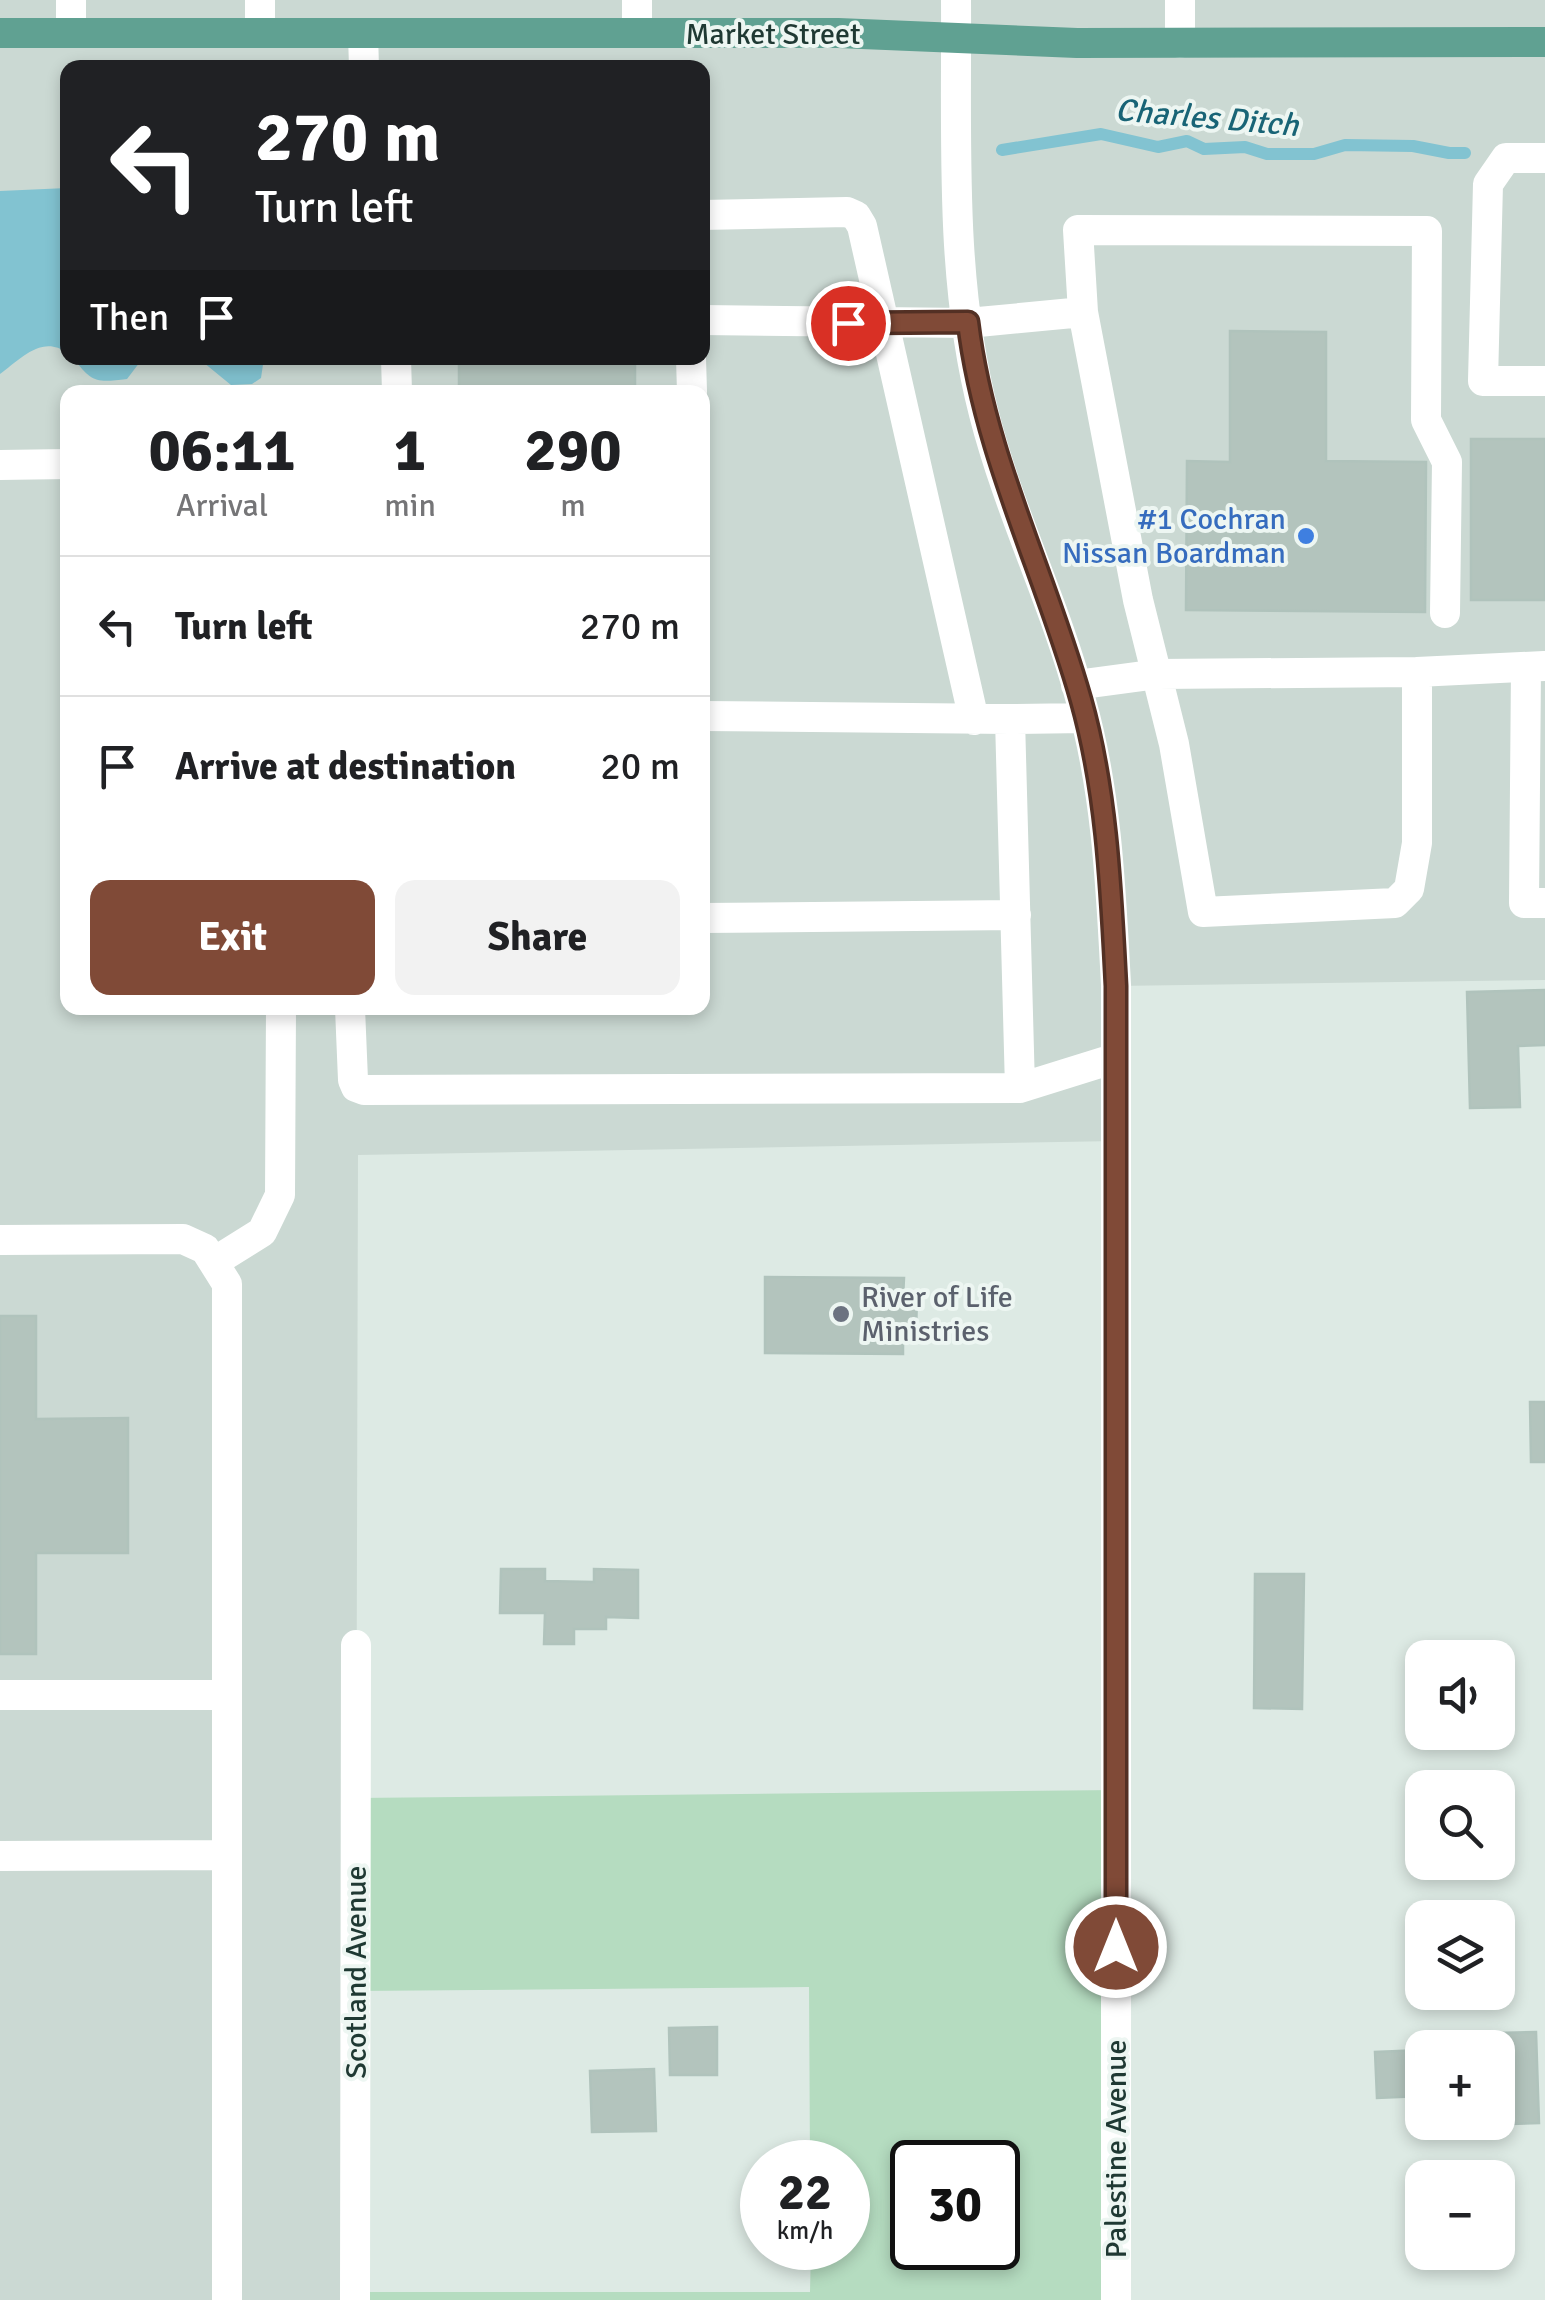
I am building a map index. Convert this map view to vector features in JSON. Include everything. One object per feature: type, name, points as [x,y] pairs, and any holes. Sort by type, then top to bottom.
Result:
[{"type":"main road","name":"Market Street","points":[[0,32],[838,33],[1180,43],[1545,42]]},
{"type":"street","points":[[71,0],[71,32]]},
{"type":"street","points":[[260,0],[260,33]]},
{"type":"street","points":[[637,0],[637,33]]},
{"type":"street","name":"Palestine Avenue","points":[[956,0],[956,210],[968,322],[984,412],[1003,478],[1085,718],[1097,774],[1111,886],[1116,1058],[1116,2300]]},
{"type":"street","points":[[1180,0],[1180,43]]},
{"type":"street","points":[[363,33],[364,60]]},
{"type":"street","points":[[1545,158],[1506,158],[1488,184],[1484,363],[1484,381],[1545,381]]},
{"type":"street","points":[[710,215],[848,212],[862,226],[974,720]]},
{"type":"street","points":[[1417,672],[1417,843],[1409,889],[1395,903],[1203,912],[1174,744],[1138,600],[1083,312],[1078,230],[1427,232],[1426,420],[1448,462],[1445,613]]},
{"type":"street","points":[[710,320],[885,324],[968,322],[1083,312]]},
{"type":"street","points":[[0,464],[60,464]]},
{"type":"street","points":[[1076,685],[1158,674],[1536,667],[1524,904],[1545,903]]},
{"type":"street","points":[[710,716],[1085,718]]},
{"type":"street","points":[[1010,719],[1020,1088]]},
{"type":"street","points":[[710,918],[1016,915]]},
{"type":"street","points":[[214,1262],[262,1232],[280,1195],[281,1015]]},
{"type":"street","points":[[350,1015],[353,1080],[356,1087],[364,1090],[1020,1088],[1116,1058]]},
{"type":"street","points":[[0,1240],[183,1238],[206,1249],[228,1284],[227,2300]]},
{"type":"street","name":"Scotland Avenue","points":[[355,2300],[356,1645]]},
{"type":"street","points":[[0,1696],[228,1696]]},
{"type":"street","points":[[0,1856],[228,1856]]},
{"type":"shaded area","points":[[0,0],[1545,0],[1545,980],[1116,986],[1116,1141],[358,1155],[355,2300],[0,2300]]},
{"type":"green space","points":[[1116,1790],[1116,2300],[355,2300],[355,2292],[810,2292],[810,2270],[870,2270],[870,2140],[810,2140],[809,1987],[356,1991],[356,1798]]},
{"type":"water","points":[[60,188],[60,349],[41,347],[0,374],[0,191]]},
{"type":"water","points":[[79,365],[138,365],[127,379],[95,379]]},
{"type":"water","points":[[207,365],[263,365],[261,378],[252,384],[231,385]]},
{"type":"building","name":"#1 Cochran Nissan Boardman","points":[[1230,331],[1326,332],[1326,461],[1426,462],[1425,612],[1186,610],[1187,461],[1230,462]]},
{"type":"building","points":[[459,365],[635,365],[635,385],[459,385]]},
{"type":"building","points":[[1471,439],[1545,439],[1545,600],[1471,600]]},
{"type":"building","points":[[1545,990],[1545,1045],[1518,1046],[1520,1107],[1470,1108],[1467,992]]},
{"type":"building","name":"River of Life Ministries","points":[[765,1277],[904,1278],[903,1298],[917,1298],[916,1330],[903,1330],[903,1354],[765,1353]]},
{"type":"building","points":[[0,1316],[36,1316],[36,1419],[128,1418],[128,1553],[36,1553],[36,1654],[0,1654]]},
{"type":"building","points":[[1530,1402],[1545,1402],[1545,1462],[1531,1462]]},
{"type":"building","points":[[501,1569],[545,1569],[545,1581],[594,1582],[594,1569],[638,1570],[638,1618],[606,1617],[606,1629],[574,1629],[574,1644],[544,1644],[545,1613],[500,1613]]},
{"type":"building","points":[[1255,1574],[1304,1574],[1302,1709],[1254,1708]]},
{"type":"building","points":[[717,2027],[717,2075],[670,2075],[669,2028]]},
{"type":"building","points":[[1536,2032],[1539,2123],[1515,2124],[1515,2033]]},
{"type":"building","points":[[1405,2051],[1405,2097],[1377,2098],[1375,2052]]},
{"type":"building","points":[[654,2069],[656,2131],[592,2132],[590,2071]]},
{"type":"waterway","name":"Charles Ditch","points":[[1002,150],[1101,134],[1158,147],[1187,141],[1204,149],[1245,147],[1267,154],[1314,154],[1345,145],[1413,146],[1465,153]]},
{"type":"place","name":"#1 Cochran Nissan Boardman","points":[[1306,536]]},
{"type":"place","name":"River of Life Ministries","points":[[841,1314]]},
{"type":"route","points":[[848,323],[968,322],[984,412],[1080,698],[1097,774],[1111,886],[1116,986],[1116,1947]]}]
